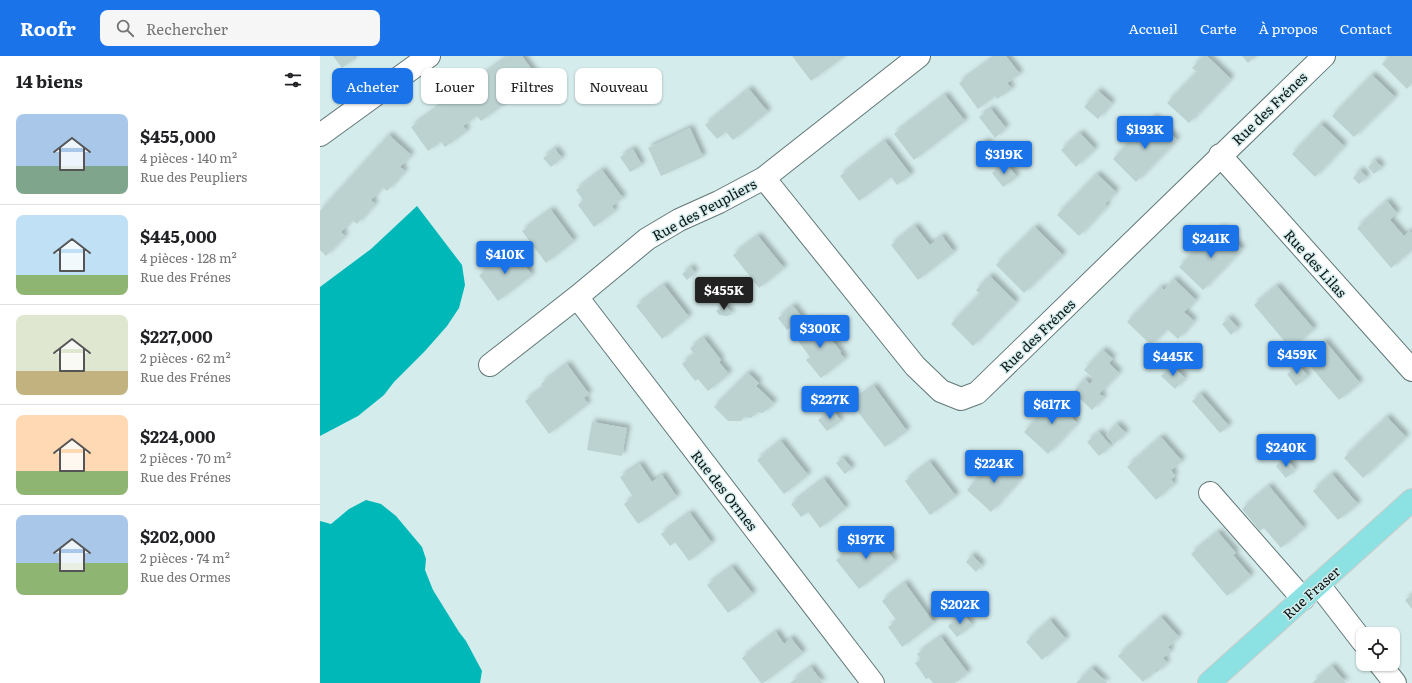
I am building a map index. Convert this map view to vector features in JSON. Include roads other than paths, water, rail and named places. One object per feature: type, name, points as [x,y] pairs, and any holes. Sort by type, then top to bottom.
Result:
[{"type":"main road","name":"Rue Fraser","points":[[1209,683],[1412,500]]},
{"type":"street","points":[[320,135],[429,56]]},
{"type":"street","name":"Rue des Peupliers","points":[[490,364],[577,297],[647,239],[679,220],[719,202],[764,178],[919,56]]},
{"type":"street","name":"Rue des Frénes","points":[[764,178],[915,366],[941,391],[961,399],[977,394],[1220,155],[1324,56]]},
{"type":"street","name":"Rue des Lilas","points":[[1220,155],[1412,370]]},
{"type":"street","name":"Rue des Ormes","points":[[577,297],[873,683]]},
{"type":"street","points":[[1210,493],[1356,635]]},
{"type":"street","points":[[1386,671],[1395,683]]}]
